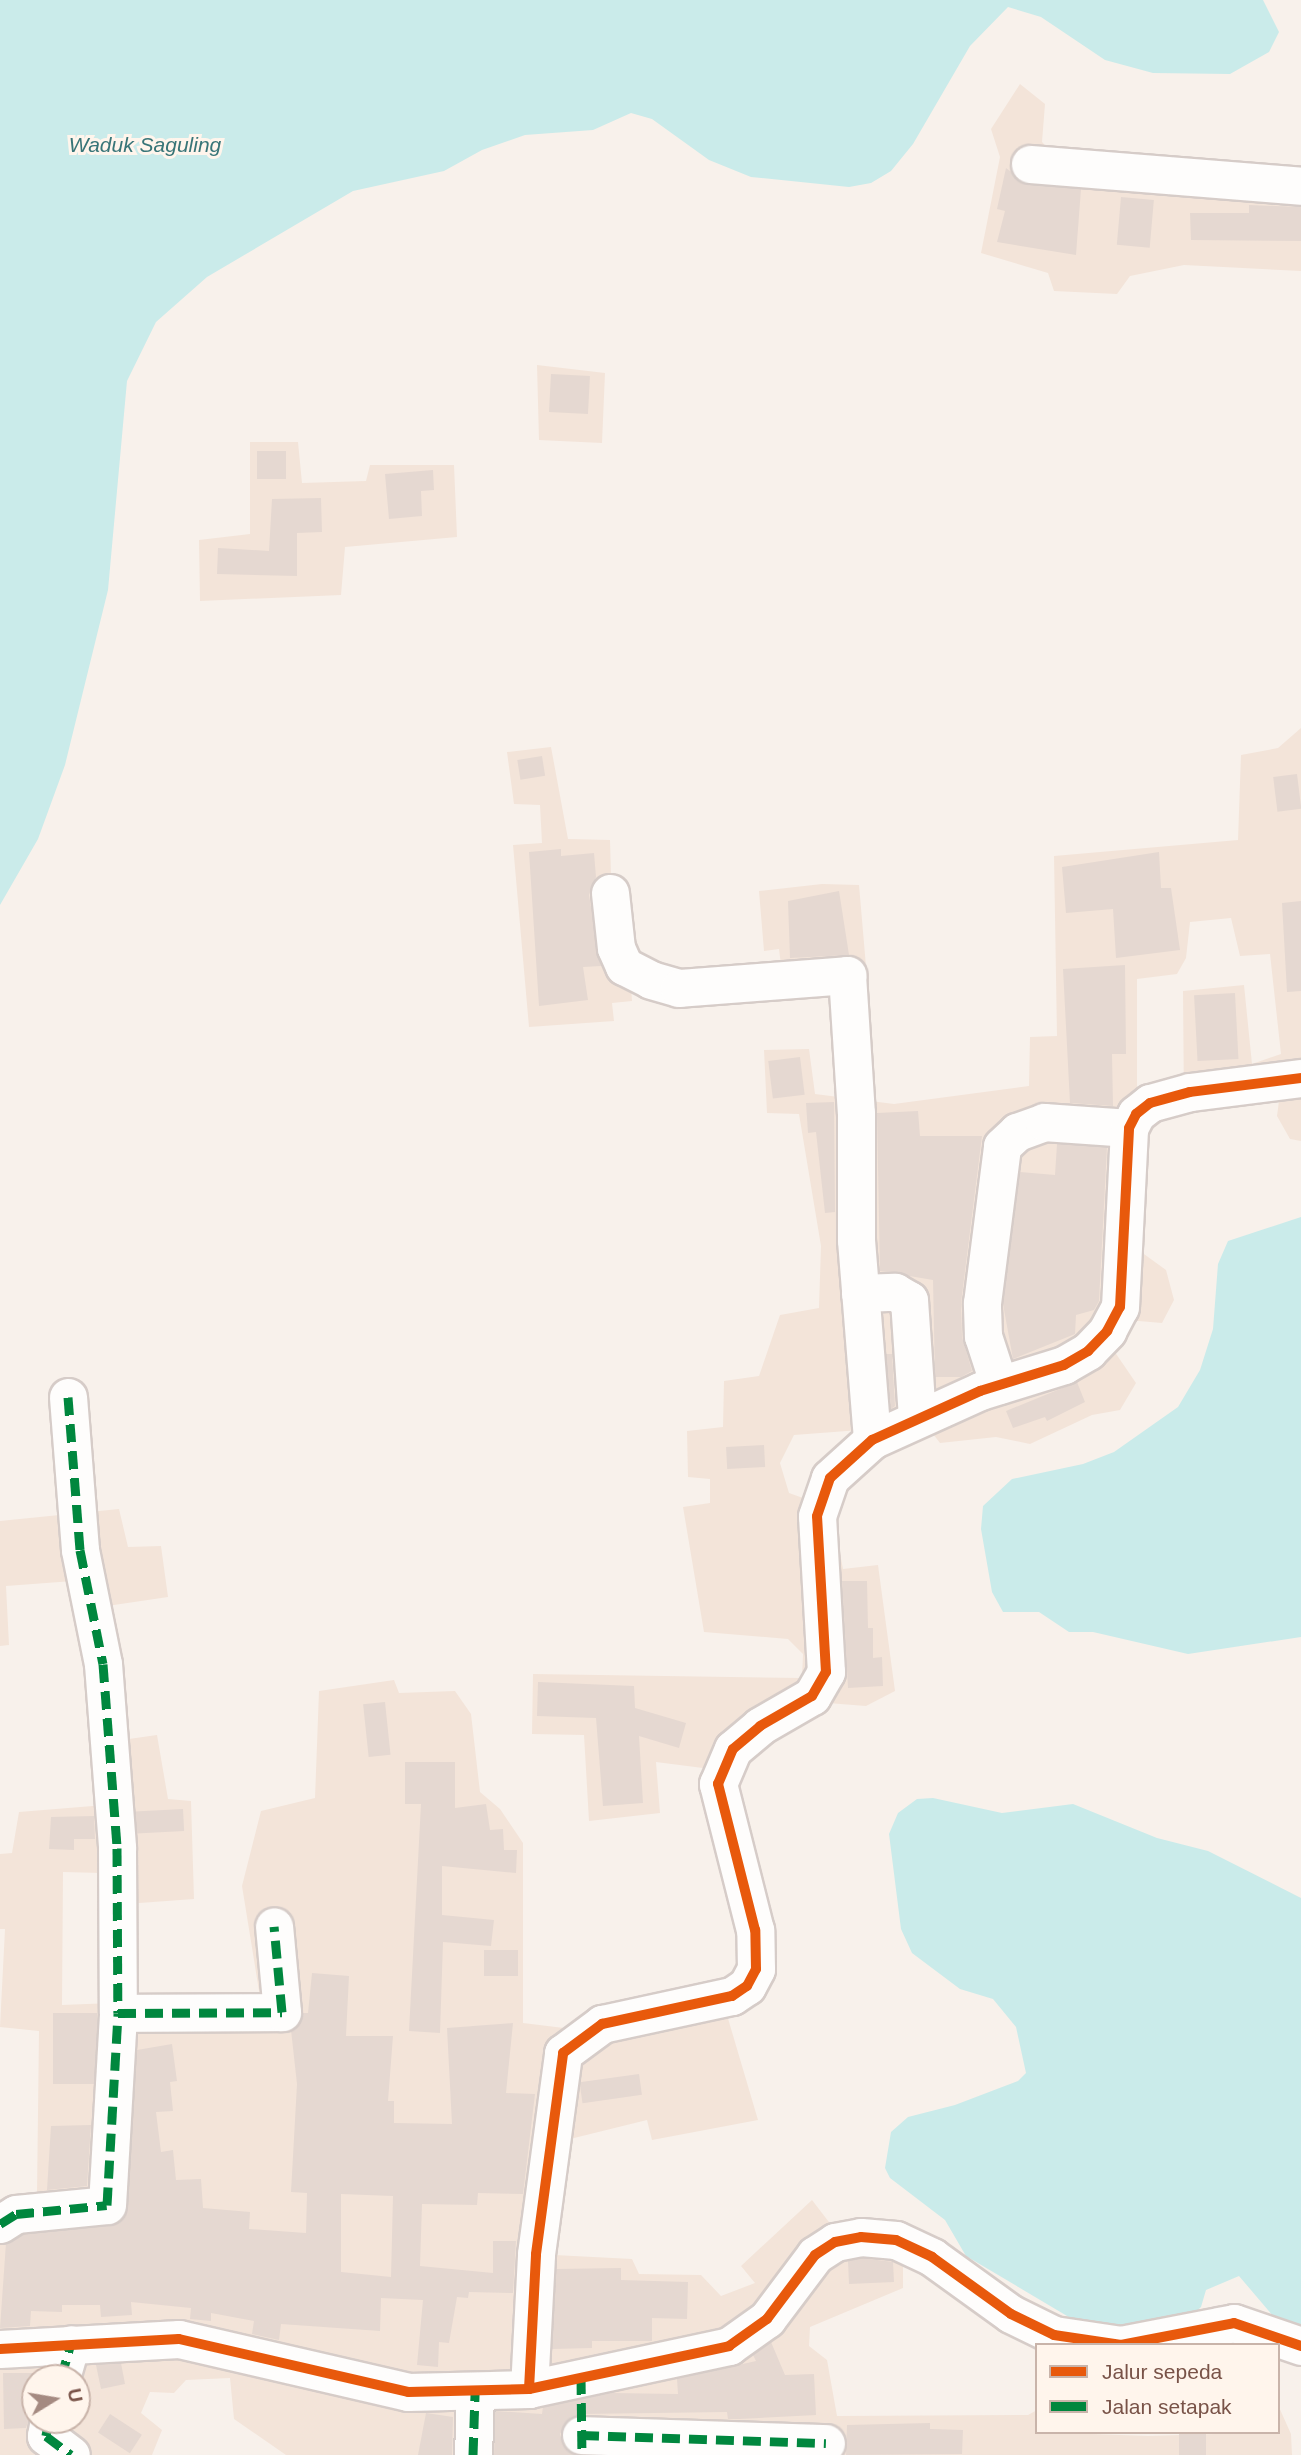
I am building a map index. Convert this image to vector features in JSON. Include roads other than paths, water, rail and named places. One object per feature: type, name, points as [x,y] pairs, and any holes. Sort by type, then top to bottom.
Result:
[{"type":"street","points":[[1030,164],[1301,186]]},
{"type":"street","points":[[610,893],[624,966],[651,979],[679,988],[847,975],[860,1293],[872,1440]]},
{"type":"street","points":[[530,2389],[536,2254],[563,2053],[602,2024],[732,1996],[747,1986],[756,1969],[755,1930],[718,1784],[723,1764],[745,1737],[821,1687],[827,1672],[817,1516],[821,1493],[846,1460],[872,1440],[917,1418],[999,1385],[1064,1365],[1088,1351],[1120,1307],[1129,1128],[1150,1103],[1301,1078]]},
{"type":"street","points":[[999,1385],[983,1336],[982,1303],[1002,1146],[1017,1132],[1044,1122],[1129,1128]]},
{"type":"street","points":[[860,1293],[895,1292],[909,1300],[917,1418]]},
{"type":"street","points":[[0,2224],[16,2214],[102,2207],[111,2199],[118,2013],[117,1848],[103,1664],[80,1550],[68,1397]]},
{"type":"street","points":[[118,2013],[282,2012],[274,1926]]},
{"type":"street","points":[[0,2349],[66,2361],[179,2339],[370,2386],[475,2394],[530,2389],[581,2375],[729,2346],[767,2319],[815,2255],[835,2242],[861,2238],[896,2240],[932,2257],[1011,2314],[1054,2335],[1108,2343]]},
{"type":"street","points":[[1131,2343],[1234,2323],[1301,2346]]},
{"type":"street","points":[[581,2375],[582,2445],[825,2443]]},
{"type":"street","points":[[473,2455],[475,2394]]},
{"type":"street","points":[[46,2434],[71,2455]]},
{"type":"water","name":"Waduk Saguling","points":[[0,0],[1263,0],[1279,32],[1269,52],[1230,74],[1153,73],[1105,60],[1041,17],[1008,7],[970,46],[913,144],[891,171],[871,183],[849,187],[751,177],[709,160],[652,119],[631,113],[593,130],[525,135],[482,150],[444,171],[353,191],[207,277],[156,322],[127,381],[108,590],[65,765],[38,839],[0,905]]},
{"type":"water","points":[[1301,1217],[1301,1637],[1188,1654],[1093,1632],[1069,1632],[1039,1612],[1003,1612],[992,1592],[981,1529],[983,1506],[1012,1479],[1083,1464],[1114,1452],[1178,1407],[1200,1370],[1213,1329],[1218,1264],[1228,1241]]},
{"type":"water","points":[[933,1798],[1002,1813],[1073,1804],[1157,1838],[1208,1851],[1301,1898],[1301,2333],[1285,2330],[1239,2276],[1206,2290],[1201,2307],[1179,2328],[1089,2329],[966,2256],[945,2220],[890,2178],[885,2168],[891,2132],[908,2117],[955,2105],[1018,2081],[1026,2073],[1016,2027],[993,1999],[960,1989],[912,1953],[901,1929],[889,1834],[898,1813],[917,1799]]}]
